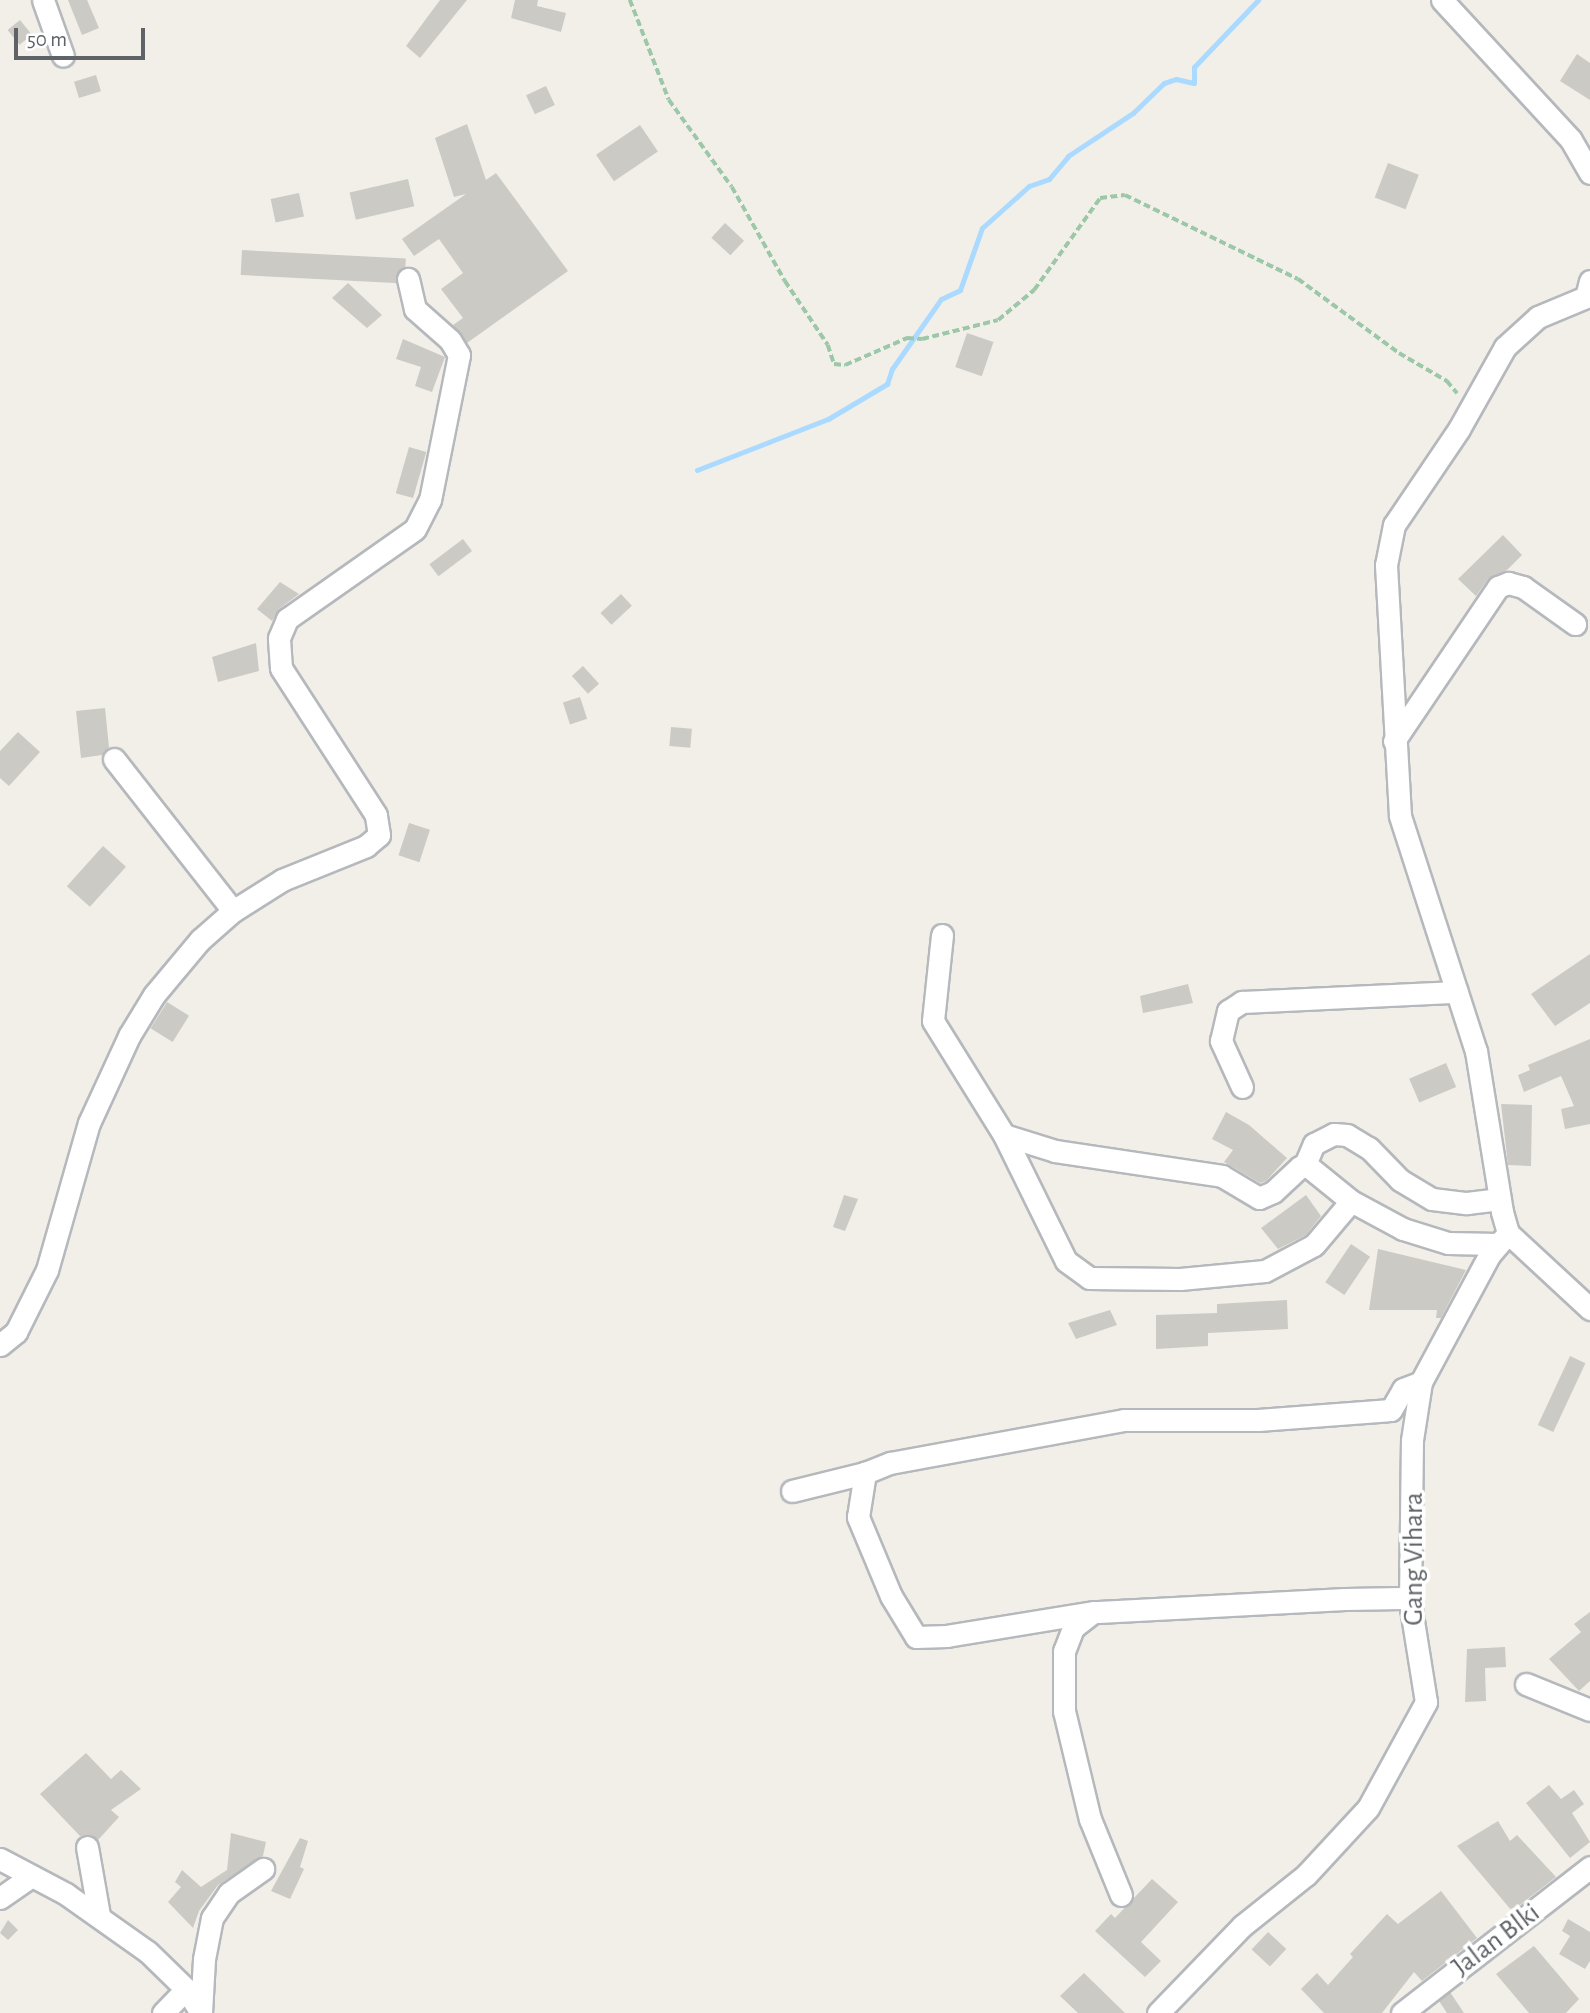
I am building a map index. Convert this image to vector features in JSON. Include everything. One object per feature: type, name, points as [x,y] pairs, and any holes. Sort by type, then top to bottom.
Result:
[{"type":"street","points":[[43,0],[63,56]]},
{"type":"street","points":[[1442,0],[1588,158]]},
{"type":"street","points":[[0,1345],[16,1332],[47,1270],[83,1141],[129,1037],[179,962],[233,911],[282,880],[366,846],[379,835],[376,815],[285,677],[279,663],[279,638],[288,619],[390,550],[415,529],[426,512],[459,358],[450,340],[415,309],[408,279]]},
{"type":"street","points":[[1503,1239],[1500,1199],[1476,1051],[1405,838],[1394,741],[1387,541],[1464,421],[1492,367],[1519,331],[1538,317],[1589,291]]},
{"type":"street","points":[[1394,741],[1498,587],[1508,583],[1522,587],[1575,624]]},
{"type":"street","points":[[114,760],[233,911]]},
{"type":"street","points":[[942,935],[933,1021],[1004,1135],[1066,1261],[1089,1278],[1180,1279],[1265,1271],[1314,1245],[1351,1201]]},
{"type":"street","points":[[1242,1087],[1220,1041],[1228,1012],[1242,1002],[1457,992]]},
{"type":"street","points":[[1004,1135],[1077,1156],[1222,1176],[1259,1198],[1304,1167],[1314,1144],[1334,1134],[1347,1135],[1369,1148],[1400,1180],[1432,1199],[1467,1203],[1500,1199]]},
{"type":"street","points":[[1304,1167],[1351,1201],[1386,1221],[1436,1240],[1503,1239],[1590,1309]]},
{"type":"street","name":"Gang Vihara","points":[[1158,2013],[1242,1926],[1306,1875],[1378,1795],[1426,1702],[1410,1602],[1412,1440],[1421,1382],[1503,1239]]},
{"type":"street","points":[[792,1491],[865,1473],[890,1463],[1124,1420],[1258,1420],[1391,1410],[1403,1389],[1421,1382]]},
{"type":"street","points":[[865,1473],[858,1517],[891,1597],[916,1637],[947,1636],[1093,1612],[1345,1599],[1403,1598],[1410,1602]]},
{"type":"street","points":[[1093,1612],[1073,1628],[1064,1651],[1064,1711],[1090,1819],[1121,1895]]},
{"type":"street","points":[[1526,1684],[1590,1710]]},
{"type":"street","points":[[87,1847],[99,1915]]},
{"type":"street","points":[[0,1859],[99,1915],[186,1989],[201,2013]]},
{"type":"street","name":"Jalan Blki","points":[[1402,2013],[1590,1867]]},
{"type":"street","points":[[201,2013],[204,1959],[212,1918],[229,1894],[263,1869]]},
{"type":"street","points":[[0,1898],[30,1877]]},
{"type":"street","points":[[163,2013],[186,1989]]},
{"type":"path","points":[[630,0],[668,100],[732,187],[785,281],[828,345],[834,364],[855,362],[907,338],[922,339],[998,320],[1034,290],[1100,198],[1125,195],[1298,279],[1399,353],[1447,381],[1464,403],[1464,421]]},
{"type":"building","points":[[68,0],[87,0],[99,28],[82,35]]},
{"type":"building","points":[[440,0],[467,0],[420,58],[406,46]]},
{"type":"building","points":[[515,0],[538,0],[537,6],[566,13],[561,32],[511,18]]},
{"type":"building","points":[[20,20],[32,35],[20,45],[8,30]]},
{"type":"building","points":[[1577,54],[1590,63],[1590,100],[1560,81]]},
{"type":"building","points":[[96,75],[101,91],[79,98],[74,82]]},
{"type":"building","points":[[546,86],[555,105],[535,114],[526,95]]},
{"type":"building","points":[[467,124],[486,180],[496,173],[568,271],[467,343],[453,325],[463,318],[441,289],[463,273],[439,239],[414,256],[402,239],[466,194],[454,197],[435,138]]},
{"type":"building","points":[[640,125],[658,152],[614,181],[596,155]]},
{"type":"building","points":[[1388,163],[1419,175],[1406,209],[1375,198]]},
{"type":"building","points":[[408,179],[414,206],[356,220],[350,192]]},
{"type":"building","points":[[299,193],[304,216],[276,223],[271,199]]},
{"type":"building","points":[[725,223],[744,241],[730,255],[711,238]]},
{"type":"building","points":[[242,250],[406,259],[404,284],[241,275]]},
{"type":"building","points":[[348,283],[382,315],[367,328],[332,298]]},
{"type":"building","points":[[967,333],[993,342],[982,376],[955,367]]},
{"type":"building","points":[[403,339],[445,357],[432,392],[415,386],[421,367],[396,359]]},
{"type":"building","points":[[409,447],[426,452],[413,498],[396,493]]},
{"type":"building","points":[[1503,535],[1522,555],[1507,570],[1488,579],[1476,596],[1458,579]]},
{"type":"building","points":[[463,539],[472,551],[438,576],[429,564]]},
{"type":"building","points":[[280,582],[299,594],[279,609],[272,621],[257,609]]},
{"type":"building","points":[[621,594],[632,606],[611,625],[601,613]]},
{"type":"building","points":[[256,643],[259,671],[218,682],[212,657]]},
{"type":"building","points":[[583,666],[599,684],[588,694],[572,676]]},
{"type":"building","points":[[580,697],[587,719],[570,724],[563,703]]},
{"type":"building","points":[[105,708],[109,747],[102,755],[81,758],[76,711]]},
{"type":"building","points":[[671,727],[692,729],[690,748],[669,746]]},
{"type":"building","points":[[18,732],[40,752],[9,786],[0,778],[0,751]]},
{"type":"building","points":[[409,823],[430,830],[419,862],[398,855]]},
{"type":"building","points":[[103,846],[126,867],[90,907],[67,886]]},
{"type":"building","points":[[1590,954],[1590,1003],[1555,1026],[1531,994]]},
{"type":"building","points":[[1188,984],[1193,1003],[1143,1013],[1140,996]]},
{"type":"building","points":[[167,1002],[189,1016],[173,1042],[151,1028]]},
{"type":"building","points":[[1590,1039],[1590,1124],[1565,1129],[1561,1109],[1574,1106],[1561,1076],[1524,1092],[1518,1075],[1530,1070],[1528,1065]]},
{"type":"building","points":[[1446,1063],[1456,1087],[1419,1103],[1409,1079]]},
{"type":"building","points":[[1501,1104],[1532,1105],[1531,1166],[1508,1165]]},
{"type":"building","points":[[1226,1112],[1249,1125],[1287,1158],[1266,1181],[1260,1183],[1224,1162],[1233,1150],[1212,1139]]},
{"type":"building","points":[[844,1195],[858,1199],[845,1231],[833,1227]]},
{"type":"building","points":[[1306,1195],[1321,1216],[1306,1235],[1278,1249],[1261,1228]]},
{"type":"building","points":[[1351,1244],[1370,1257],[1344,1295],[1325,1282]]},
{"type":"building","points":[[1378,1249],[1466,1270],[1441,1318],[1436,1318],[1437,1310],[1369,1310]]},
{"type":"building","points":[[1287,1300],[1288,1329],[1208,1333],[1208,1346],[1156,1349],[1156,1315],[1217,1313],[1217,1304]]},
{"type":"building","points":[[1110,1310],[1117,1325],[1076,1339],[1068,1323]]},
{"type":"building","points":[[1570,1356],[1585,1363],[1553,1432],[1538,1425]]},
{"type":"building","points":[[1590,1612],[1590,1681],[1579,1691],[1549,1659],[1581,1632],[1574,1624]]},
{"type":"building","points":[[1505,1647],[1506,1667],[1485,1668],[1486,1701],[1465,1702],[1467,1649]]},
{"type":"building","points":[[86,1753],[111,1779],[121,1770],[141,1789],[111,1810],[119,1817],[98,1840],[91,1835],[80,1836],[40,1794]]},
{"type":"building","points":[[1549,1785],[1561,1799],[1574,1790],[1584,1804],[1572,1813],[1590,1842],[1570,1858],[1526,1803]]},
{"type":"building","points":[[1498,1821],[1510,1841],[1517,1835],[1556,1877],[1512,1911],[1457,1846]]},
{"type":"building","points":[[231,1833],[266,1842],[263,1856],[218,1885],[199,1911],[193,1928],[168,1902],[181,1887],[175,1882],[182,1870],[201,1887],[227,1870]]},
{"type":"building","points":[[300,1838],[308,1841],[300,1867],[304,1869],[290,1899],[271,1891]]},
{"type":"building","points":[[1152,1879],[1178,1902],[1141,1942],[1161,1961],[1145,1977],[1095,1931],[1111,1914],[1115,1918]]},
{"type":"building","points":[[1441,1891],[1477,1938],[1422,1981],[1414,1972],[1382,2013],[1324,2013],[1301,1989],[1317,1973],[1328,1985],[1353,1957],[1350,1954],[1387,1914],[1398,1924]]},
{"type":"building","points":[[1568,1919],[1590,1932],[1590,1961],[1585,1969],[1559,1954],[1570,1936],[1562,1931]]},
{"type":"building","points":[[8,1920],[18,1930],[8,1940],[0,1933]]},
{"type":"building","points":[[1268,1932],[1286,1949],[1270,1967],[1252,1950]]},
{"type":"building","points":[[1534,1946],[1579,1999],[1566,2013],[1529,2013],[1496,1974]]},
{"type":"building","points":[[1084,1973],[1125,2013],[1078,2013],[1060,1996]]},
{"type":"building","points":[[1450,1992],[1464,2013],[1447,2013],[1439,2001]]},
{"type":"waterway","points":[[697,470],[828,419],[887,384],[892,369],[941,299],[960,290],[982,228],[1029,186],[1049,179],[1068,156],[1133,113],[1164,83],[1176,79],[1194,83],[1194,67],[1258,0]]}]
